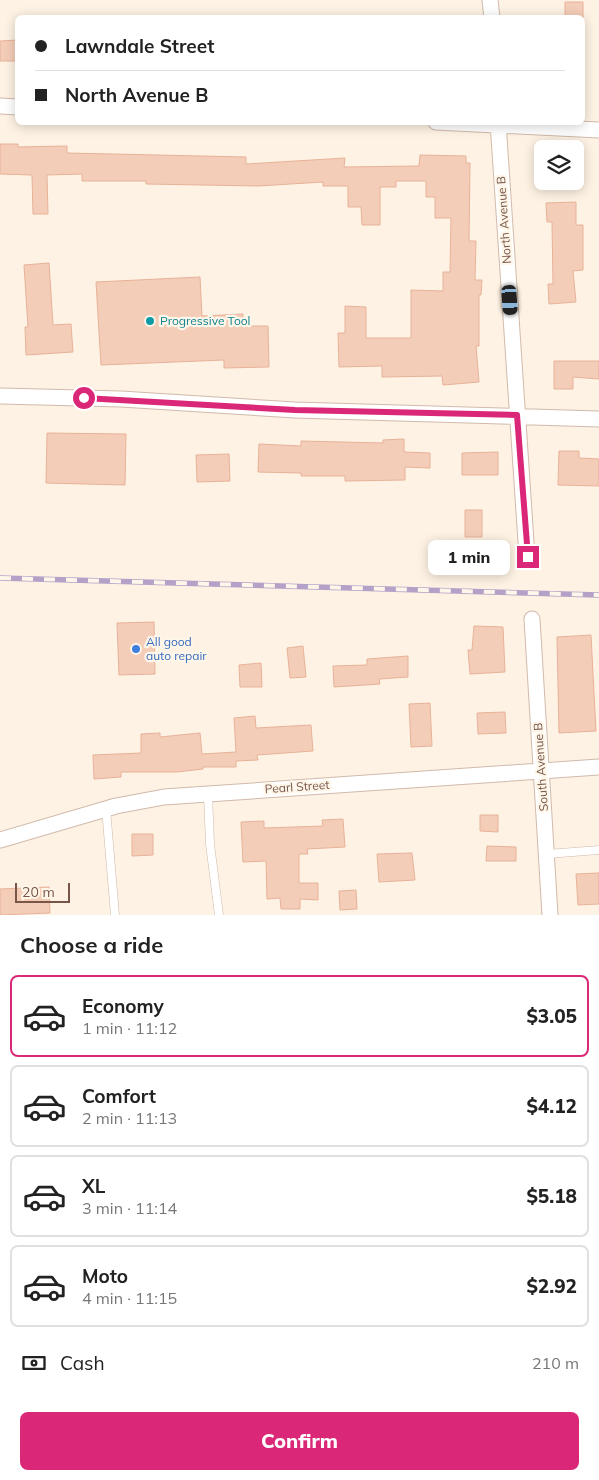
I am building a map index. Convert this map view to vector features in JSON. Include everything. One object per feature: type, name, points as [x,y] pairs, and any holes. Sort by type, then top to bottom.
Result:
[{"type":"street","points":[[490,0],[492,15]]},
{"type":"street","points":[[0,106],[15,107]]},
{"type":"street","name":"North Avenue B","points":[[498,125],[528,557]]},
{"type":"street","points":[[515,125],[599,130]]},
{"type":"street","points":[[0,396],[121,398],[295,410],[517,415],[599,419]]},
{"type":"street","name":"South Avenue B","points":[[532,619],[550,915]]},
{"type":"street","name":"Pearl Street","points":[[0,840],[106,809],[164,797],[599,767]]},
{"type":"lane","points":[[208,794],[210,844],[219,915]]},
{"type":"lane","points":[[106,809],[115,915]]},
{"type":"lane","points":[[547,854],[599,850]]},
{"type":"building","points":[[565,2],[583,2],[583,15],[565,15]]},
{"type":"building","points":[[15,40],[15,61],[0,61],[0,41]]},
{"type":"building","points":[[0,144],[18,144],[18,147],[67,146],[67,153],[246,157],[246,164],[345,158],[344,167],[419,166],[420,155],[466,156],[466,163],[470,163],[469,241],[476,241],[475,280],[482,280],[481,295],[479,295],[479,346],[476,346],[479,382],[443,385],[442,376],[382,377],[382,366],[339,367],[338,333],[345,333],[345,306],[366,307],[366,338],[411,338],[411,290],[443,291],[443,272],[450,272],[451,218],[435,218],[435,197],[426,197],[426,181],[396,181],[396,187],[380,187],[380,225],[362,225],[361,207],[348,207],[348,186],[323,186],[323,182],[258,186],[146,184],[146,181],[82,181],[82,174],[47,175],[48,214],[33,214],[32,175],[0,174]]},
{"type":"building","points":[[576,202],[576,225],[583,225],[583,270],[573,271],[576,302],[549,304],[548,284],[553,284],[552,222],[547,222],[546,203]]},
{"type":"building","points":[[49,263],[53,325],[71,324],[73,352],[26,355],[25,327],[28,327],[24,265]]},
{"type":"building","name":"Progressive Tool","points":[[200,277],[202,316],[243,314],[243,326],[268,326],[269,367],[224,368],[224,360],[101,365],[96,282]]},
{"type":"building","points":[[554,361],[599,361],[599,379],[573,377],[573,389],[554,389]]},
{"type":"building","points":[[47,433],[126,434],[125,485],[46,483]]},
{"type":"building","points":[[404,439],[404,452],[430,453],[430,468],[405,467],[405,480],[345,481],[345,476],[301,476],[301,473],[258,472],[259,444],[301,446],[301,441],[383,443],[383,440]]},
{"type":"building","points":[[559,451],[579,451],[579,458],[599,459],[599,486],[558,485]]},
{"type":"building","points":[[498,452],[498,475],[462,475],[462,453]]},
{"type":"building","points":[[229,454],[230,481],[197,482],[196,455]]},
{"type":"building","points":[[465,510],[482,510],[482,537],[465,537]]},
{"type":"building","name":"All good auto repair","points":[[154,622],[155,674],[119,675],[117,623]]},
{"type":"building","points":[[474,626],[503,627],[505,672],[470,674],[468,650],[472,650]]},
{"type":"building","points":[[591,635],[596,731],[559,733],[557,637]]},
{"type":"building","points":[[303,646],[306,677],[290,678],[287,648]]},
{"type":"building","points":[[408,656],[408,677],[379,679],[380,684],[334,687],[333,666],[367,665],[367,659]]},
{"type":"building","points":[[261,663],[262,687],[240,687],[239,665]]},
{"type":"building","points":[[430,703],[432,746],[411,747],[409,704]]},
{"type":"building","points":[[505,712],[506,733],[478,734],[477,713]]},
{"type":"building","points":[[255,716],[256,728],[311,725],[313,751],[257,755],[258,760],[236,761],[236,767],[203,767],[203,769],[177,772],[121,772],[121,777],[94,779],[93,755],[141,753],[141,734],[160,733],[160,737],[200,733],[202,754],[236,752],[234,718]]},
{"type":"building","points":[[480,815],[498,815],[498,832],[480,831]]},
{"type":"building","points":[[343,819],[345,847],[307,849],[308,854],[299,854],[299,883],[318,883],[318,900],[300,899],[300,909],[281,909],[280,898],[267,899],[266,861],[243,862],[241,822],[264,821],[264,828],[323,826],[322,820]]},
{"type":"building","points":[[132,834],[153,834],[153,855],[132,856]]},
{"type":"building","points":[[487,846],[516,847],[516,861],[486,861]]},
{"type":"building","points":[[412,853],[415,880],[379,882],[377,854]]},
{"type":"building","points":[[599,873],[599,904],[578,905],[576,874]]},
{"type":"building","points":[[49,887],[50,913],[0,915],[0,889]]},
{"type":"building","points":[[356,890],[357,909],[340,910],[339,891]]},
{"type":"railway","points":[[0,578],[599,595]]},
{"type":"place","name":"Progressive Tool","points":[[150,321]]},
{"type":"place","name":"All good auto repair","points":[[136,649]]},
{"type":"route","points":[[84,398],[121,398],[295,410],[517,415],[528,557]]}]
